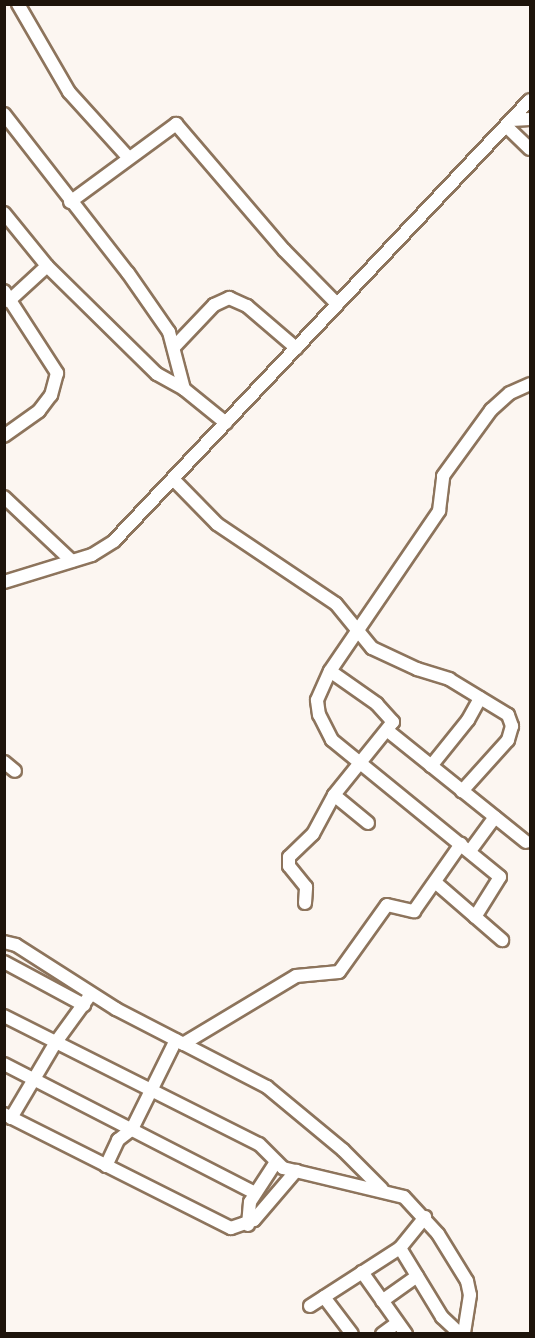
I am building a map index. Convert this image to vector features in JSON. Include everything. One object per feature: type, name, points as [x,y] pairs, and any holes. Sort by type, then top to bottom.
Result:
[{"type":"street","points":[[18,4],[69,92],[128,156]]},
{"type":"street","points":[[4,582],[72,561],[114,541],[531,100]]},
{"type":"street","points":[[4,114],[70,202],[129,273],[175,346],[184,389]]},
{"type":"street","points":[[509,123],[531,119]]},
{"type":"street","points":[[509,123],[531,149]]},
{"type":"street","points":[[70,202],[128,156],[172,125],[178,125],[284,250],[338,304]]},
{"type":"street","points":[[4,213],[47,266],[157,374],[184,389],[226,423]]},
{"type":"street","points":[[4,436],[39,411],[57,383],[55,364],[7,296],[47,266]]},
{"type":"street","points":[[175,346],[214,305],[229,298],[248,306],[296,348]]},
{"type":"street","points":[[474,916],[500,879],[362,761],[332,740],[319,715],[317,699],[330,671],[360,632],[439,511],[440,484],[449,467],[491,410],[510,393],[531,384]]},
{"type":"street","points":[[173,479],[226,531],[336,604],[377,650],[417,669],[446,677],[508,715],[512,733],[505,746],[462,791]]},
{"type":"street","points":[[4,497],[72,561]]},
{"type":"street","points":[[305,903],[306,887],[288,861],[313,834],[334,795],[393,722],[390,715],[330,671]]},
{"type":"street","points":[[431,766],[468,720],[480,698]]},
{"type":"street","points":[[388,731],[526,842]]},
{"type":"street","points":[[4,762],[15,771]]},
{"type":"street","points":[[334,795],[368,823]]},
{"type":"street","points":[[106,1166],[118,1140],[132,1129],[179,1042],[296,976],[312,972],[336,974],[384,908],[393,904],[412,913],[435,882],[495,817]]},
{"type":"street","points":[[435,882],[502,940]]},
{"type":"street","points":[[4,942],[16,945],[92,994],[267,1087],[343,1150],[382,1190]]},
{"type":"street","points":[[4,962],[84,1005]]},
{"type":"street","points":[[92,994],[56,1042],[8,1116],[231,1228],[248,1224],[296,1171]]},
{"type":"street","points":[[4,1016],[151,1092],[259,1144],[276,1162],[296,1171],[404,1197],[425,1217],[470,1288],[462,1334]]},
{"type":"street","points":[[4,1064],[34,1077],[255,1193]]},
{"type":"street","points":[[248,1224],[249,1207],[255,1193],[276,1162]]},
{"type":"street","points":[[310,1306],[400,1248],[425,1217]]},
{"type":"street","points":[[400,1248],[442,1317],[462,1334]]},
{"type":"street","points":[[362,1272],[406,1334]]},
{"type":"street","points":[[382,1301],[417,1276]]},
{"type":"street","points":[[324,1297],[352,1334]]},
{"type":"street","points":[[382,1334],[397,1323]]}]
